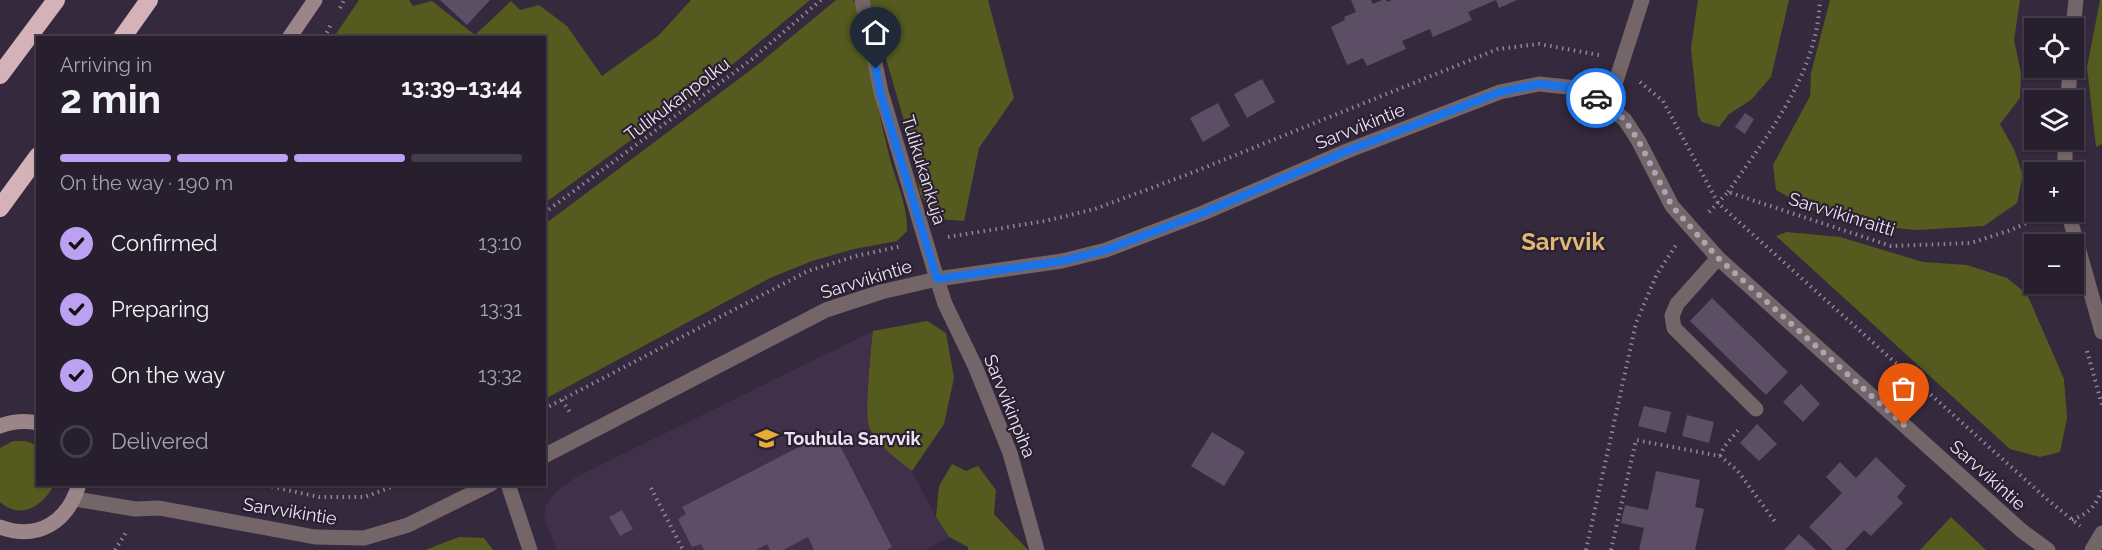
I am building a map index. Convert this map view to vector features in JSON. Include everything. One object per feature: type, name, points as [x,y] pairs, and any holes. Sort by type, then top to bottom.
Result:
[{"type":"highway","points":[[0,75],[56,0]]},
{"type":"highway","points":[[123,36],[149,0]]},
{"type":"highway","points":[[0,208],[36,159]]},
{"type":"main road","points":[[290,36],[315,0]]},
{"type":"main road","points":[[0,426],[12,421],[27,420],[36,422]]},
{"type":"main road","points":[[0,527],[10,531],[40,530],[54,523],[66,512],[77,492]]},
{"type":"street","name":"Tulikukankuja","points":[[862,0],[880,92],[937,279]]},
{"type":"street","points":[[1608,106],[1642,0]]},
{"type":"street","points":[[2074,18],[2076,0]]},
{"type":"street","name":"Sarvvikintie","points":[[546,455],[826,310],[881,291],[937,279],[1062,261],[1106,250],[1203,213],[1347,151],[1500,92],[1539,84],[1577,88],[1608,106],[1625,120],[1638,140],[1672,206],[1718,258],[2022,531],[2048,550]]},
{"type":"street","points":[[2070,222],[2102,332]]},
{"type":"street","points":[[1718,258],[1677,304],[1672,316],[1674,328],[1756,409]]},
{"type":"street","name":"Sarvvikinpiha","points":[[937,279],[945,304],[975,366],[1010,453],[1037,550]]},
{"type":"street","name":"Sarvvikintie","points":[[77,492],[135,509],[159,508],[315,537],[364,538],[408,525],[487,486]]},
{"type":"street","points":[[509,486],[530,550]]},
{"type":"street","points":[[2092,550],[2102,533]]},
{"type":"path","name":"Tulikukanpolku","points":[[546,212],[751,60],[821,0]]},
{"type":"path","points":[[1710,211],[1728,192],[1780,117],[1808,62],[1820,0]]},
{"type":"path","points":[[546,408],[808,271],[856,256],[925,241],[1045,221],[1095,209],[1498,50],[1539,44],[1597,54],[1621,66],[1664,101],[1718,203],[2072,521],[2088,513],[2102,490]]},
{"type":"path","name":"Sarvvikinraitti","points":[[1728,192],[1891,246],[1971,243],[2029,222]]},
{"type":"path","points":[[1586,550],[1636,323],[1657,274],[1677,243]]},
{"type":"path","points":[[1720,456],[1724,447],[1756,409]]},
{"type":"path","points":[[1611,550],[1636,440],[1720,456],[1737,470],[1776,522]]},
{"type":"path","points":[[269,486],[319,497],[364,497],[394,486]]},
{"type":"path","points":[[651,488],[683,550]]},
{"type":"path","points":[[115,550],[126,535]]},
{"type":"shaded area","name":"Touhula Sarvvik","points":[[873,331],[869,368],[868,427],[885,449],[912,471],[949,537],[925,550],[557,550],[544,517],[546,505],[557,491],[576,477]]},
{"type":"green space","points":[[359,0],[409,0],[413,6],[432,1],[475,35],[511,1],[520,10],[539,5],[567,26],[602,76],[658,36],[691,0],[810,0],[720,75],[546,202],[546,36],[335,36]]},
{"type":"green space","points":[[836,0],[853,0],[858,9],[872,82],[901,192],[907,231],[897,241],[854,249],[812,261],[770,278],[546,398],[546,223],[756,66]]},
{"type":"green space","points":[[869,0],[988,0],[1014,98],[979,148],[964,221],[937,219],[920,194],[914,155]]},
{"type":"green space","points":[[1698,0],[1789,0],[1771,77],[1751,100],[1729,114],[1719,127],[1702,122],[1698,116],[1691,48]]},
{"type":"green space","points":[[1830,0],[2020,0],[2014,40],[2021,73],[2020,98],[2000,124],[2014,149],[2023,175],[2017,203],[1984,226],[1917,230],[1862,225],[1810,209],[1776,190],[1773,165],[1810,96],[1811,73]]},
{"type":"green space","points":[[2100,0],[2102,0],[2102,144],[2096,147],[2087,67]]},
{"type":"green space","points":[[1787,232],[1840,237],[1923,262],[1967,265],[2007,278],[2024,294],[2027,294],[2064,379],[2067,418],[2060,452],[2040,457],[2010,449],[1776,236]]},
{"type":"green space","points":[[927,321],[946,333],[954,378],[944,424],[912,471],[883,447],[870,429],[868,397],[872,339],[873,331]]},
{"type":"green space","points":[[13,441],[25,441],[36,445],[36,486],[53,486],[38,504],[24,510],[16,510],[0,502],[0,448]]},
{"type":"green space","points":[[952,464],[966,471],[978,466],[996,490],[994,514],[1028,550],[968,550],[968,547],[949,537],[936,517],[939,486]]},
{"type":"green space","points":[[1951,517],[1986,550],[1920,550]]},
{"type":"green space","points":[[459,537],[484,538],[493,550],[425,550]]},
{"type":"building","points":[[440,0],[490,0],[467,25]]},
{"type":"building","points":[[1351,0],[1371,0],[1373,4],[1382,0],[1387,2],[1392,0],[1496,0],[1468,12],[1472,20],[1433,37],[1430,29],[1402,41],[1406,49],[1367,66],[1363,58],[1347,65],[1331,27],[1345,20],[1344,17],[1356,12]]},
{"type":"building","points":[[1496,0],[1517,0],[1499,8]]},
{"type":"building","points":[[1262,79],[1275,102],[1247,118],[1234,94]]},
{"type":"building","points":[[1218,103],[1230,126],[1203,142],[1190,118]]},
{"type":"building","points":[[1745,113],[1754,119],[1745,134],[1735,127]]},
{"type":"building","points":[[1712,298],[1788,372],[1766,395],[1690,321]]},
{"type":"building","points":[[1801,384],[1820,404],[1803,422],[1783,402]]},
{"type":"building","points":[[1644,406],[1671,412],[1666,433],[1638,426]]},
{"type":"building","points":[[1687,415],[1714,422],[1709,443],[1682,436]]},
{"type":"building","points":[[1757,424],[1777,444],[1759,461],[1740,443]]},
{"type":"building","points":[[832,430],[892,547],[886,550],[814,550],[808,537],[783,550],[770,550],[767,544],[756,550],[704,550],[701,544],[692,547],[678,519],[686,514],[682,507]]},
{"type":"building","points":[[1212,432],[1245,452],[1224,486],[1191,466]]},
{"type":"building","points":[[1876,457],[1906,486],[1897,497],[1903,503],[1871,536],[1864,530],[1845,550],[1833,550],[1809,527],[1842,493],[1826,477],[1840,462],[1856,478]]},
{"type":"building","points":[[1656,471],[1700,480],[1695,507],[1704,509],[1695,550],[1639,550],[1644,528],[1621,523],[1625,505],[1648,510]]},
{"type":"building","points":[[622,510],[633,529],[620,536],[609,517]]},
{"type":"building","points":[[1799,534],[1816,550],[1784,550]]},
{"type":"way so far","points":[[1596,98],[1625,120],[1638,140],[1672,206],[1718,258],[1904,425]]},
{"type":"place","name":"Touhula Sarvvik","points":[[766,438]]},
{"type":"district","name":"Sarvvik","points":[[1563,241]]},
{"type":"route","points":[[876,69],[880,92],[937,279],[1062,261],[1106,250],[1203,213],[1347,151],[1500,92],[1539,84],[1577,88],[1596,98]]}]
